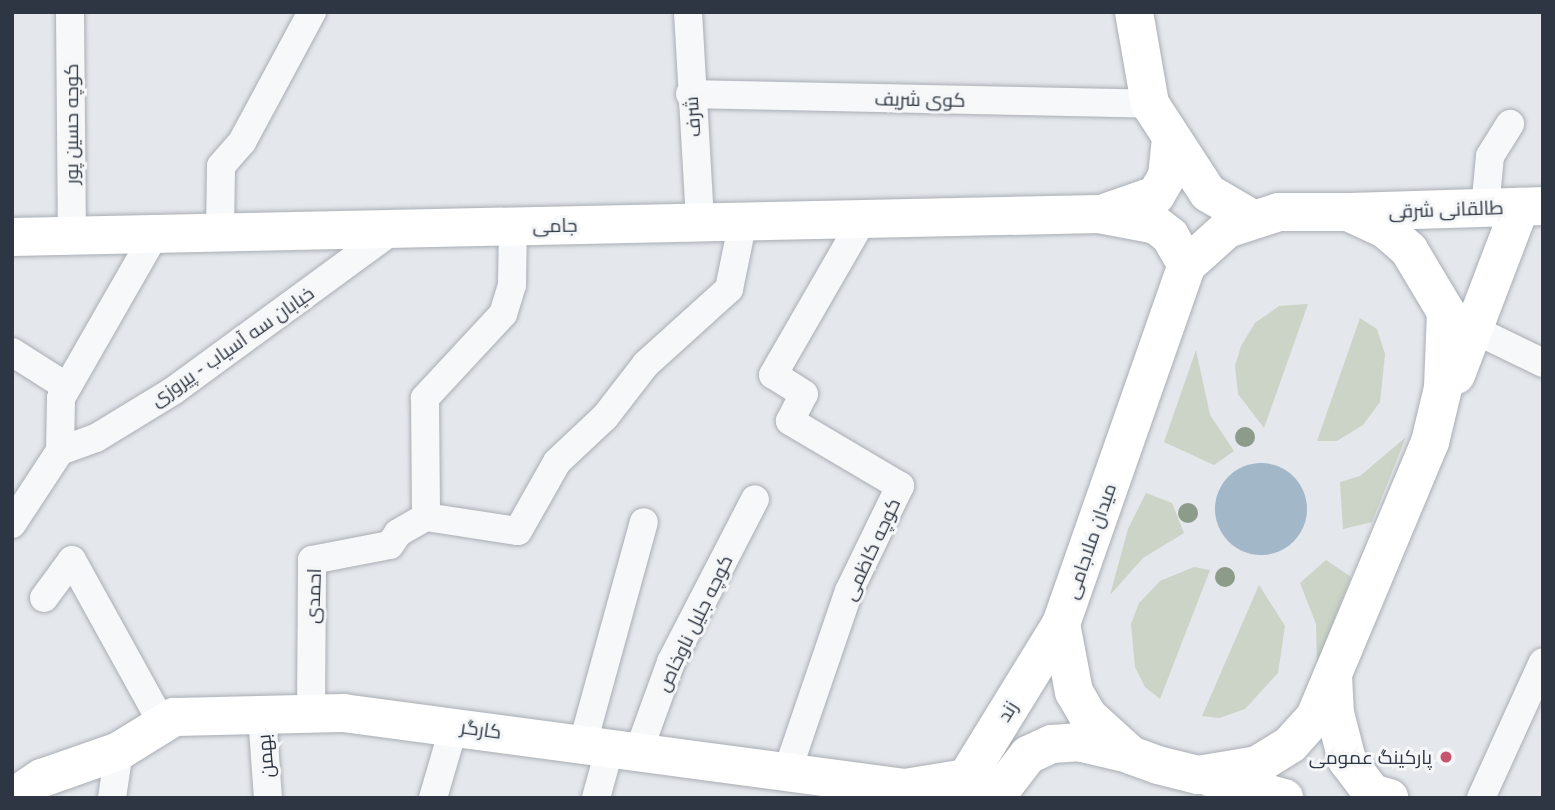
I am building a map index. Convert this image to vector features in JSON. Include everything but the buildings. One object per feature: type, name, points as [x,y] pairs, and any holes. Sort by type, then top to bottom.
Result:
[{"type":"street","name":"کوچه حسین پور","points":[[70,12],[72,236]]},
{"type":"street","points":[[220,232],[221,166],[242,142],[312,12]]},
{"type":"street","name":"شرف","points":[[688,12],[690,94],[700,222]]},
{"type":"street","points":[[1134,12],[1150,104],[1208,193],[1251,218]]},
{"type":"street","name":"کوی شریف","points":[[690,94],[1150,104]]},
{"type":"street","points":[[1510,124],[1490,156],[1516,207]]},
{"type":"street","points":[[1098,214],[1137,206],[1156,195],[1167,176],[1171,139]]},
{"type":"street","name":"طالقانی شرقی","points":[[1348,212],[1516,207]]},
{"type":"street","name":"میدان ملاجامی","points":[[1430,442],[1443,388],[1446,312],[1409,250],[1385,229],[1348,212],[1318,208],[1251,218],[1206,244],[1187,265],[1061,624],[1074,692],[1105,736],[1131,755],[1198,775],[1258,765],[1292,744],[1315,717],[1430,442],[1516,207]]},
{"type":"street","name":"جامی","points":[[12,237],[1098,214]]},
{"type":"street","points":[[1098,214],[1156,225],[1175,242],[1187,265]]},
{"type":"street","name":"کوچه کاظمی","points":[[788,769],[849,591],[900,486],[790,421],[804,394],[773,374],[863,219]]},
{"type":"street","points":[[513,226],[512,285],[503,314],[425,398],[426,517],[518,531],[557,462],[605,417],[646,364],[729,289],[743,221]]},
{"type":"street","name":"خیابان سه آسیاب - پیروزی","points":[[60,451],[96,438],[173,391],[396,228]]},
{"type":"street","points":[[12,524],[60,451],[61,398],[155,234]]},
{"type":"street","points":[[1473,329],[1543,363]]},
{"type":"street","points":[[12,352],[67,387]]},
{"type":"street","name":"کوچه جلیل ناوخاص","points":[[611,747],[671,662],[755,499]]},
{"type":"street","name":"احمدی","points":[[311,714],[312,560],[390,545],[398,533],[426,517]]},
{"type":"street","points":[[596,798],[611,747],[644,522]]},
{"type":"street","points":[[44,598],[72,560],[162,723]]},
{"type":"street","name":"زند","points":[[972,791],[1061,624]]},
{"type":"street","points":[[1480,798],[1543,662]]},
{"type":"street","points":[[1333,674],[1335,713],[1347,760],[1372,793],[1389,798]]},
{"type":"street","name":"کارگر","points":[[12,798],[42,778],[119,751],[174,717],[311,714],[454,726],[788,769],[905,788],[972,791]]},
{"type":"street","name":"بهمن","points":[[262,715],[268,798]]},
{"type":"street","points":[[433,798],[454,726]]},
{"type":"street","points":[[972,791],[1011,771],[1052,744],[1078,742],[1131,755]]},
{"type":"street","points":[[113,798],[119,751]]},
{"type":"street","points":[[1198,775],[1284,798]]},
{"type":"green space","points":[[1308,304],[1264,428],[1238,394],[1235,366],[1241,346],[1255,323],[1279,306]]},
{"type":"green space","points":[[1360,318],[1377,329],[1385,354],[1380,402],[1363,425],[1337,441],[1317,441]]},
{"type":"green space","points":[[1196,350],[1210,415],[1234,451],[1214,465],[1164,442]]},
{"type":"green space","points":[[1406,437],[1372,522],[1343,529],[1340,482],[1360,476]]},
{"type":"green space","points":[[1146,493],[1172,503],[1184,533],[1143,558],[1110,595],[1128,529]]},
{"type":"green space","points":[[1326,560],[1351,577],[1317,664],[1316,624],[1300,583]]},
{"type":"green space","points":[[1194,567],[1210,570],[1160,699],[1145,687],[1135,667],[1131,624],[1139,603],[1160,581]]},
{"type":"green space","points":[[1259,585],[1285,626],[1278,673],[1245,709],[1219,718],[1202,716]]},
{"type":"water","points":[[1261,463],[1278,467],[1293,477],[1303,492],[1307,509],[1303,526],[1293,541],[1278,551],[1261,555],[1244,551],[1229,541],[1219,526],[1215,509],[1219,492],[1229,477],[1244,467]]},
{"type":"place","name":"پارکینگ عمومی","points":[[1446,757]]}]
